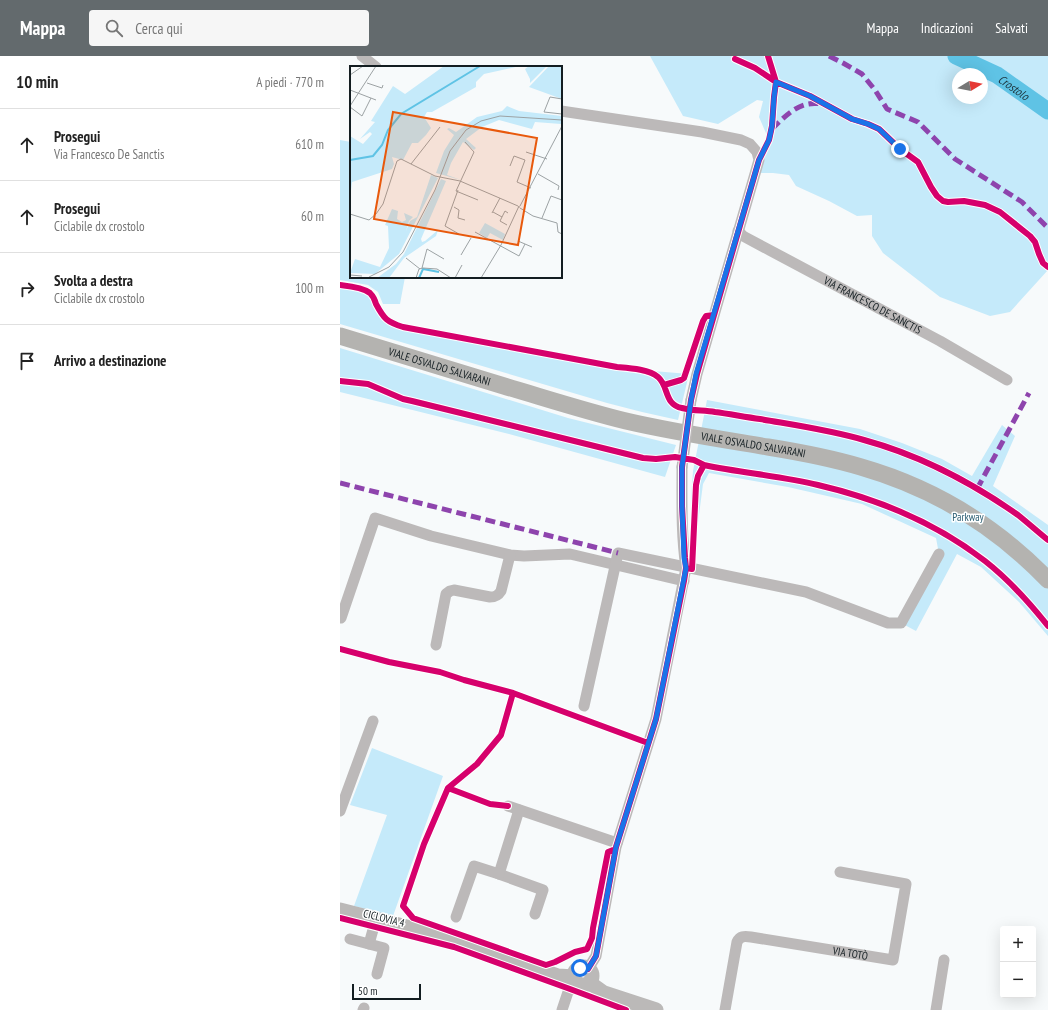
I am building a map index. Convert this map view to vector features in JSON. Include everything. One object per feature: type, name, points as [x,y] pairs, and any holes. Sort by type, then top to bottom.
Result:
[{"type":"main road","name":"VIALE OSVALDO SALVARANI","points":[[340,336],[562,404],[603,415],[672,431],[807,454],[854,465],[887,475],[928,492],[977,520],[1017,550],[1048,580]]},
{"type":"street","points":[[362,56],[375,66]]},
{"type":"street","points":[[562,112],[702,132],[741,140],[750,144],[757,152],[759,160],[696,374],[691,400],[682,467],[684,558],[686,568],[656,719],[618,844],[596,956],[582,978],[568,992],[562,1010]]},
{"type":"street","name":"VIA FRANCESCO DE SANCTIS","points":[[738,231],[744,236],[940,341],[1006,380]]},
{"type":"street","points":[[341,618],[375,518],[431,536],[510,555],[524,556],[570,554],[684,581]]},
{"type":"street","points":[[584,706],[618,553],[806,592],[888,623],[901,623],[938,554]]},
{"type":"street","points":[[436,645],[446,594],[454,590],[495,597],[501,591],[510,555]]},
{"type":"street","points":[[340,810],[373,721]]},
{"type":"street","points":[[508,806],[618,844]]},
{"type":"street","points":[[499,874],[519,810]]},
{"type":"street","points":[[456,917],[474,866],[543,890],[535,914]]},
{"type":"street","name":"VIA TOTÒ","points":[[725,1010],[737,942],[739,938],[743,936],[893,960],[906,884],[840,872]]},
{"type":"street","points":[[340,910],[467,944],[558,976],[582,978],[604,993],[656,1010]]},
{"type":"street","points":[[369,944],[376,919]]},
{"type":"street","points":[[350,939],[384,948],[377,974]]},
{"type":"street","points":[[936,1010],[944,960]]},
{"type":"green space","points":[[650,56],[1048,56],[1048,270],[1010,312],[990,316],[940,297],[883,253],[872,236],[872,215],[857,216],[796,186],[789,175],[755,173],[759,160],[769,140],[759,117],[763,101],[757,100],[718,124],[683,116]]},
{"type":"green space","points":[[340,140],[350,142],[350,278],[405,278],[400,304],[383,304],[378,292],[368,285],[340,280]]},
{"type":"green space","points":[[340,285],[359,288],[370,293],[384,317],[403,327],[617,367],[689,374],[678,420],[607,403],[340,324]]},
{"type":"green space","points":[[340,348],[568,418],[676,445],[665,477],[509,434],[340,392]]},
{"type":"green space","name":"Parkway","points":[[707,400],[860,429],[902,443],[942,459],[972,476],[1002,425],[1015,436],[993,486],[1048,525],[1048,636],[1019,602],[981,567],[957,554],[916,631],[901,623],[939,554],[936,538],[862,504],[788,487],[709,473],[703,484],[692,569],[691,499],[693,471]]},
{"type":"green space","points":[[372,748],[443,776],[393,916],[354,906],[387,815],[350,805]]},
{"type":"waterway","name":"Crostolo","points":[[956,56],[997,75],[1048,111]]},
{"type":"marked path","points":[[829,56],[862,74],[875,90],[887,109],[918,122],[955,159],[1022,202],[1048,228]]},
{"type":"marked path","points":[[772,129],[794,110],[806,104],[821,104]]},
{"type":"marked path","points":[[977,489],[1029,393]]},
{"type":"marked path","points":[[340,483],[618,553]]},
{"type":"cycle path","points":[[588,969],[596,956],[616,847],[656,719],[684,581],[686,568],[682,506],[682,467],[691,400],[697,374],[759,160],[769,140],[772,126],[776,82],[768,56]]},
{"type":"cycle path","points":[[735,59],[755,68],[776,82],[810,96],[852,119],[879,129],[900,149],[918,162],[931,187],[937,196],[943,201],[964,201],[985,205],[1000,212],[1030,236],[1035,242],[1043,263],[1048,267]]},
{"type":"cycle path","points":[[340,285],[351,286],[367,291],[373,297],[384,317],[403,327],[649,372],[658,377],[664,385],[669,399],[676,406],[686,409],[711,411],[786,423],[851,436],[905,453],[982,491],[1018,515],[1048,540]]},
{"type":"cycle path","points":[[664,385],[684,378],[703,321],[706,316],[714,315]]},
{"type":"cycle path","points":[[340,381],[368,384],[403,399],[643,458],[656,459],[675,457],[694,460],[704,465],[804,482],[863,497],[906,514],[947,535],[966,547],[994,568],[1010,583],[1048,626]]},
{"type":"cycle path","points":[[686,568],[692,569],[696,485],[698,476],[704,465]]},
{"type":"cycle path","points":[[340,649],[389,662],[440,672],[513,693],[648,743]]},
{"type":"cycle path","name":"CICLOVIA 4","points":[[513,693],[501,735],[477,764],[448,788],[424,844],[403,906],[413,918],[546,965],[575,952],[587,949],[592,938],[608,852],[613,850]]},
{"type":"cycle path","points":[[448,788],[490,804],[508,806]]},
{"type":"cycle path","name":"CICLOVIA 4","points":[[340,918],[454,947],[626,1010]]},
{"type":"route","points":[[580,968],[583,967],[588,969],[596,956],[616,847],[656,719],[686,568],[684,558],[682,467],[691,400],[696,374],[759,160],[769,140],[774,113],[776,82],[810,96],[852,119],[879,129],[900,149]]}]
